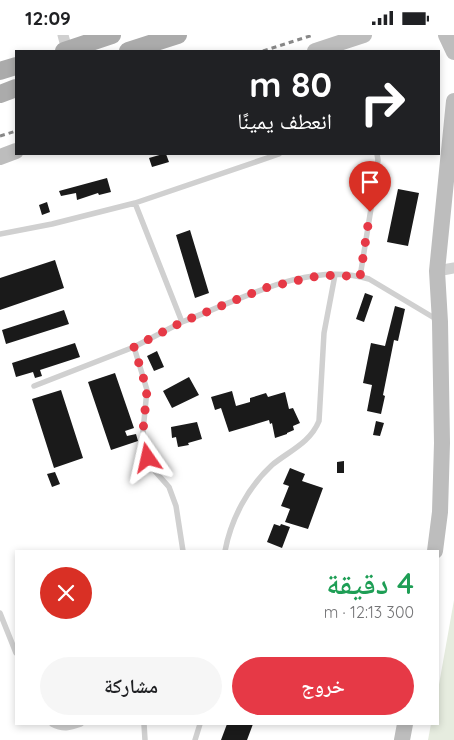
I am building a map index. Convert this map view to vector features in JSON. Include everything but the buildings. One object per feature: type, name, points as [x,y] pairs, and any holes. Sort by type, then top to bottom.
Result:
[{"type":"main road","points":[[65,45],[112,35]]},
{"type":"main road","points":[[131,50],[178,35]]},
{"type":"main road","points":[[0,71],[15,66]]},
{"type":"main road","points":[[0,94],[15,88]]},
{"type":"street","points":[[318,50],[364,35]]},
{"type":"street","points":[[446,35],[454,52]]},
{"type":"street","points":[[435,550],[440,512],[442,443],[440,322],[437,271],[454,101]]},
{"type":"street","points":[[0,157],[15,151]]},
{"type":"street","points":[[437,271],[454,268]]},
{"type":"street","points":[[402,740],[405,725]]},
{"type":"lane","points":[[0,235],[52,225],[135,203],[276,155]]},
{"type":"lane","points":[[360,277],[378,160],[377,155]]},
{"type":"lane","points":[[135,203],[182,322]]},
{"type":"lane","points":[[225,550],[243,500],[256,482],[273,465],[304,442],[314,432],[319,421],[324,333],[335,275]]},
{"type":"lane","points":[[34,386],[134,347],[182,322],[265,288],[288,281],[335,275],[369,279],[440,322]]},
{"type":"lane","points":[[134,347],[147,390],[143,431],[148,458],[154,469],[169,487],[176,506],[183,550]]},
{"type":"lane","points":[[0,613],[15,650]]},
{"type":"lane","points":[[54,725],[67,729],[78,725]]},
{"type":"lane","points":[[144,725],[145,740]]},
{"type":"lane","points":[[195,740],[200,725]]},
{"type":"shaded area","points":[[454,600],[454,740],[428,740],[431,725],[439,725],[439,684]]},
{"type":"railway","points":[[266,50],[313,35]]},
{"type":"railway","points":[[0,136],[15,131]]},
{"type":"route","points":[[148,458],[143,431],[147,390],[134,347],[182,322],[265,288],[288,281],[312,277],[335,275],[360,277],[370,212]]}]
